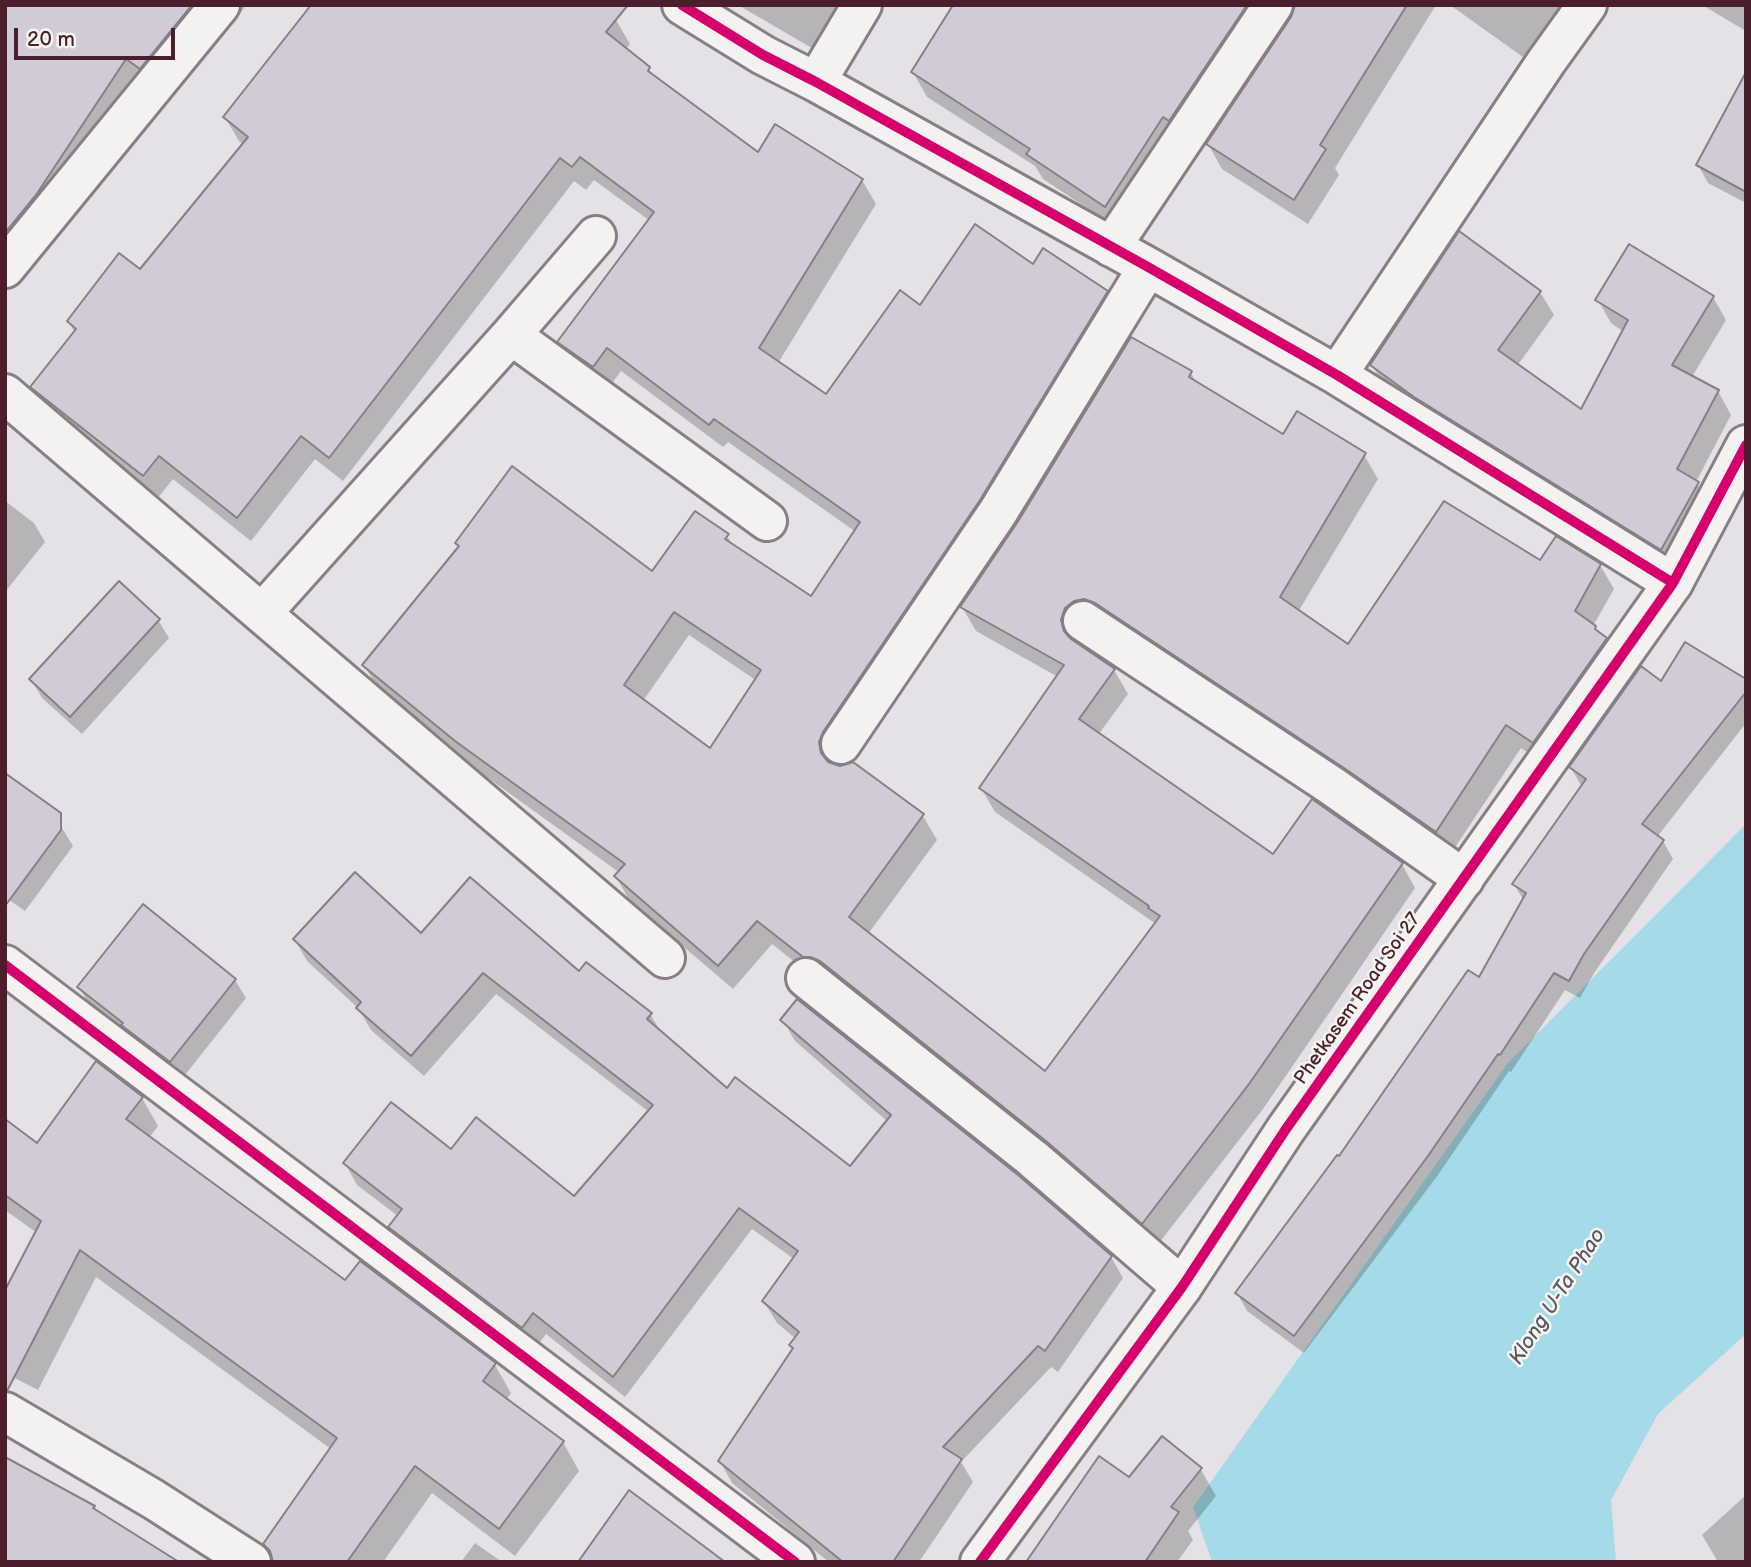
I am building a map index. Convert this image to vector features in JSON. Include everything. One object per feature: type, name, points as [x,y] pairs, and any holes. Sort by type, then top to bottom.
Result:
[{"type":"street","points":[[5,268],[220,5]]},
{"type":"street","points":[[682,5],[763,55],[1149,267],[1337,375],[1673,583]]},
{"type":"street","points":[[816,82],[862,5]]},
{"type":"street","points":[[1111,247],[1273,5]]},
{"type":"street","points":[[1337,375],[1587,5]]},
{"type":"street","points":[[262,613],[596,236]]},
{"type":"street","points":[[841,744],[998,512],[1149,267]]},
{"type":"street","points":[[511,335],[767,521]]},
{"type":"street","points":[[5,394],[665,958]]},
{"type":"street","name":"Phetkasem Road Soi 27","points":[[980,1562],[1182,1287],[1286,1129],[1673,583],[1746,445]]},
{"type":"street","points":[[1083,621],[1332,786],[1464,878]]},
{"type":"street","points":[[5,965],[795,1562]]},
{"type":"street","points":[[806,978],[1079,1197],[1182,1287]]},
{"type":"street","points":[[5,1412],[153,1499],[251,1562]]},
{"type":"water","name":"Klong U-Ta Phao","points":[[1746,824],[1746,1334],[1658,1414],[1611,1500],[1616,1562],[1212,1562],[1193,1507],[1507,1064]]},
{"type":"building","points":[[5,5],[192,5],[140,69],[126,59],[36,195],[5,233]]},
{"type":"building","points":[[311,5],[628,5],[606,32],[650,67],[648,71],[758,152],[775,124],[863,179],[759,348],[826,394],[900,290],[920,305],[975,224],[1033,264],[1043,248],[1108,291],[980,500],[823,732],[819,742],[821,753],[828,762],[840,766],[853,762],[924,814],[849,917],[1045,1071],[1160,916],[979,788],[1064,665],[960,607],[1017,523],[1131,337],[1192,371],[1189,377],[1283,434],[1297,411],[1366,453],[1280,597],[1348,644],[1444,501],[1540,560],[1556,536],[1601,564],[1575,611],[1607,638],[1533,743],[1506,725],[1436,832],[1095,603],[1084,599],[1074,601],[1065,608],[1061,620],[1064,631],[1071,639],[1115,669],[1079,719],[1273,854],[1312,799],[1403,863],[1249,1084],[1142,1224],[1046,1141],[820,961],[803,957],[757,921],[718,966],[614,876],[625,864],[455,741],[362,665],[459,546],[455,543],[512,466],[652,571],[695,511],[729,534],[725,539],[811,596],[860,522],[714,419],[709,425],[607,348],[593,367],[557,342],[654,212],[580,157],[572,167],[560,158],[329,458],[301,436],[237,518],[159,456],[143,476],[30,387],[76,329],[67,321],[119,253],[140,269],[248,137],[223,117]],"holes":[[[674,612],[761,670],[710,748],[624,685]]]},
{"type":"building","points":[[953,5],[1247,5],[1169,121],[1163,117],[1105,207],[1026,154],[1030,149],[911,72]]},
{"type":"building","points":[[1295,5],[1407,5],[1320,145],[1326,149],[1294,200],[1206,144],[1291,17]]},
{"type":"building","points":[[1746,72],[1746,192],[1696,165]]},
{"type":"building","points":[[1459,231],[1541,291],[1498,350],[1581,409],[1628,320],[1595,300],[1629,244],[1714,296],[1672,365],[1719,390],[1677,469],[1699,482],[1661,550],[1414,397],[1370,365]]},
{"type":"building","points":[[119,581],[160,619],[70,717],[29,679]]},
{"type":"building","points":[[1685,642],[1746,679],[1746,692],[1642,824],[1664,840],[1584,954],[1569,981],[1554,973],[1428,1156],[1294,1336],[1235,1293],[1337,1155],[1339,1156],[1468,970],[1479,977],[1526,893],[1512,884],[1586,779],[1569,767],[1641,666],[1661,681]]},
{"type":"building","points":[[5,773],[61,813],[61,830],[5,906]]},
{"type":"building","points":[[355,872],[421,933],[470,877],[579,971],[586,962],[652,1013],[647,1019],[727,1088],[735,1077],[850,1166],[891,1115],[780,1020],[797,999],[1018,1175],[1112,1256],[1045,1351],[1038,1346],[943,1447],[962,1459],[893,1562],[843,1562],[718,1461],[793,1348],[789,1345],[799,1332],[762,1301],[798,1251],[739,1208],[613,1377],[533,1313],[522,1328],[388,1227],[402,1209],[343,1163],[391,1102],[451,1149],[476,1117],[574,1196],[653,1105],[483,973],[411,1056],[356,1008],[361,1002],[293,939]]},
{"type":"building","points":[[143,904],[236,979],[170,1062],[77,987]]},
{"type":"building","points":[[96,1061],[143,1097],[126,1119],[345,1280],[360,1261],[496,1363],[483,1381],[564,1441],[499,1529],[415,1466],[347,1562],[273,1562],[270,1551],[263,1544],[337,1438],[80,1250],[7,1391],[5,1390],[5,1290],[41,1221],[5,1195],[5,1119],[37,1143]]},
{"type":"building","points":[[1162,1436],[1202,1468],[1171,1507],[1179,1512],[1145,1562],[1026,1562],[1099,1456],[1129,1477]]},
{"type":"building","points":[[5,1457],[95,1506],[93,1508],[179,1562],[5,1562]]},
{"type":"building","points":[[629,1490],[725,1562],[578,1562]]},
{"type":"cycle path","points":[[682,5],[763,55],[1148,267],[1337,375],[1673,583]]},
{"type":"cycle path","points":[[980,1562],[1182,1287],[1286,1129],[1673,583],[1746,445]]},
{"type":"cycle path","points":[[5,965],[795,1562]]}]
